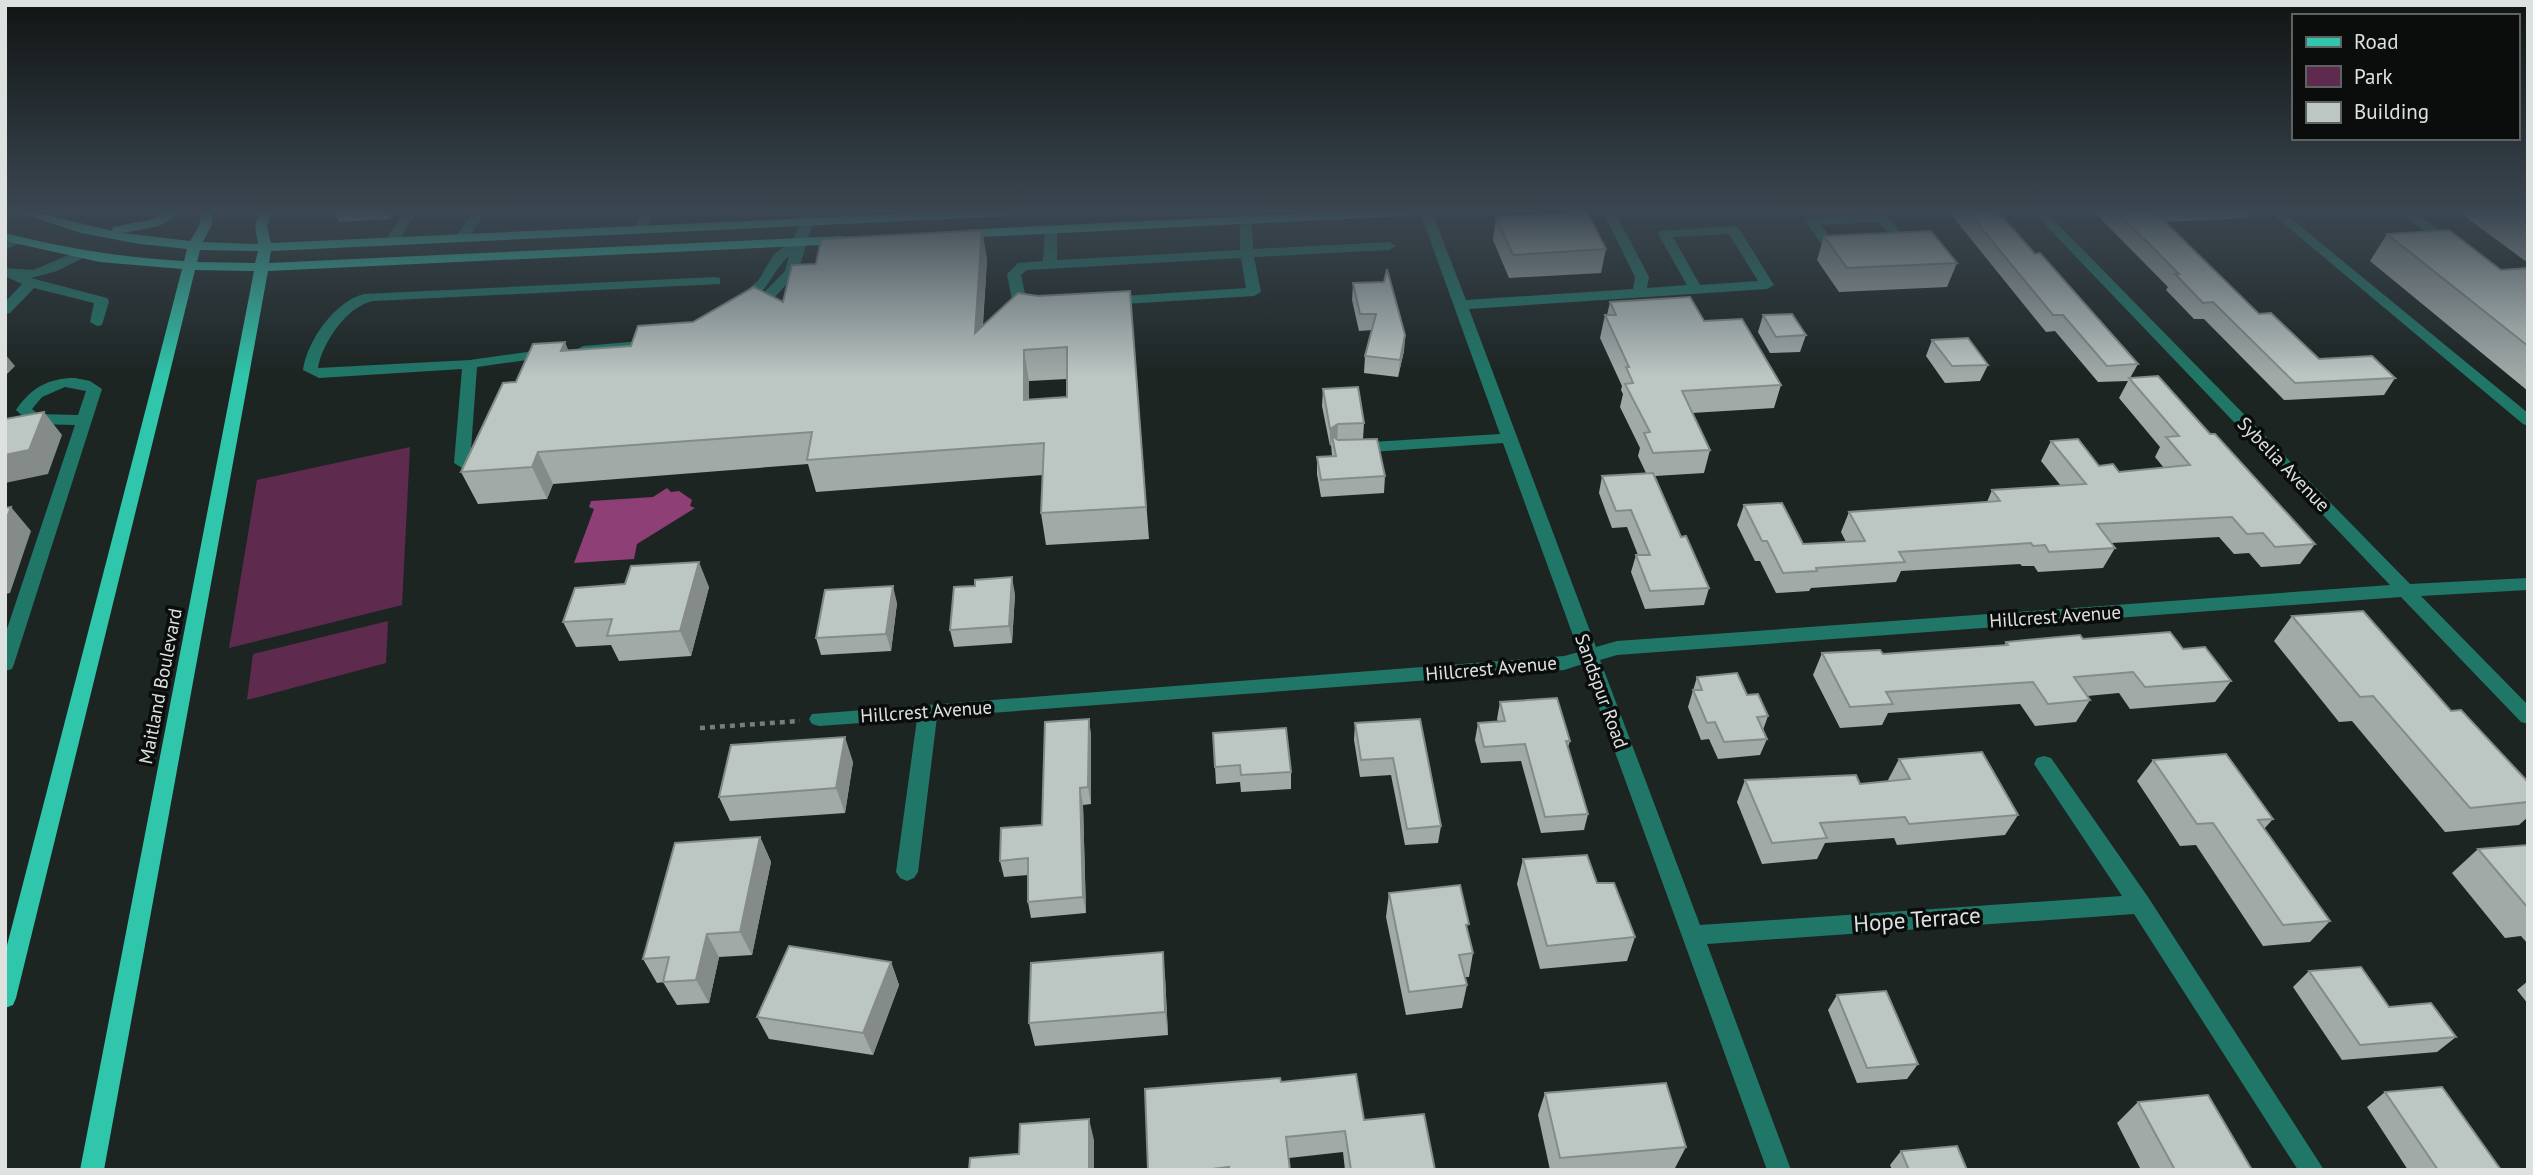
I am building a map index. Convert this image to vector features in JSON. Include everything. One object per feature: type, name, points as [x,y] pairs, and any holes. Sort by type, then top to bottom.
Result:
[{"type":"main road","points":[[5,998],[190,267],[265,267]]},
{"type":"main road","name":"Maitland Boulevard","points":[[92,1170],[261,267]]},
{"type":"street","points":[[18,277],[58,267]]},
{"type":"street","points":[[726,310],[763,284],[773,267]]},
{"type":"street","points":[[736,324],[766,301],[792,267]]},
{"type":"street","points":[[1022,267],[1014,274],[1019,300],[1033,306],[1047,305]]},
{"type":"street","points":[[1088,302],[1254,292],[1249,267]]},
{"type":"street","name":"Sandspur Road","points":[[1447,267],[1779,1170]]},
{"type":"street","points":[[1637,267],[1642,277],[1639,293]]},
{"type":"street","points":[[1684,267],[1696,289]]},
{"type":"street","points":[[1461,305],[1767,285],[1756,267]]},
{"type":"street","name":"Sybelia Avenue","points":[[2092,267],[2528,718]]},
{"type":"street","points":[[2342,267],[2528,421]]},
{"type":"street","points":[[5,310],[18,277]]},
{"type":"street","points":[[18,277],[102,301],[97,322]]},
{"type":"street","points":[[673,342],[470,364],[319,374],[310,370],[309,361],[349,307],[358,300],[373,297],[715,281]]},
{"type":"street","points":[[463,463],[470,364]]},
{"type":"street","points":[[5,664],[83,420]]},
{"type":"street","points":[[1336,449],[1510,438]]},
{"type":"street","name":"Hillcrest Avenue","points":[[819,719],[1564,663],[1617,648],[2407,590],[2528,584]]},
{"type":"street","points":[[906,872],[928,711]]},
{"type":"street","points":[[2044,764],[2140,904],[2312,1170]]},
{"type":"street","name":"Hope Terrace","points":[[1693,935],[2140,904]]},
{"type":"path","points":[[700,728],[819,719]]},
{"type":"green space","points":[[410,447],[402,605],[229,648],[257,480]]},
{"type":"green space","points":[[388,621],[386,663],[247,700],[253,654]]},
{"type":"shaded area","points":[[667,488],[671,492],[679,491],[692,500],[690,506],[695,508],[637,544],[634,559],[574,563],[594,509],[589,507],[591,501],[653,497]]},
{"type":"building","points":[[792,267],[979,267],[975,333],[1018,293],[1038,296],[1130,291],[1146,507],[1041,513],[1044,443],[807,460],[812,432],[538,452],[532,467],[461,472],[503,383],[516,382],[533,344],[565,342],[561,351],[631,346],[638,326],[693,322],[754,287],[783,302]],"holes":[[[1067,347],[1067,397],[1024,400],[1024,350]]]},
{"type":"building","points":[[2013,267],[2052,267],[2138,364],[2107,366],[2063,315],[2053,315]]},
{"type":"building","points":[[2172,267],[2211,267],[2259,314],[2271,313],[2319,359],[2372,356],[2395,378],[2295,383],[2213,302],[2203,303],[2175,274],[2179,274]]},
{"type":"building","points":[[2428,267],[2497,267],[2501,270],[2526,268],[2528,346]]},
{"type":"building","points":[[1387,269],[1405,335],[1400,360],[1365,356],[1376,314],[1360,314],[1353,283],[1384,282]]},
{"type":"building","points":[[1690,297],[1704,321],[1742,319],[1781,385],[1682,391],[1710,450],[1653,453],[1644,433],[1650,432],[1625,384],[1633,383],[1626,367],[1629,367],[1605,315],[1616,315],[1610,302]]},
{"type":"building","points":[[1792,314],[1806,335],[1776,337],[1763,315]]},
{"type":"building","points":[[1968,338],[1988,365],[1952,366],[1932,340]]},
{"type":"building","points":[[2158,376],[2315,544],[2275,547],[2263,533],[2247,534],[2232,517],[2097,524],[2115,548],[2049,552],[2045,545],[2033,546],[2031,543],[1899,552],[1905,562],[1783,573],[1767,541],[1762,541],[1744,505],[1782,503],[1803,544],[1865,541],[1849,512],[2000,501],[1992,490],[2086,484],[2051,441],[2078,439],[2099,466],[2113,464],[2119,472],[2190,465],[2166,437],[2179,436],[2129,378]]},
{"type":"building","points":[[1358,387],[1364,423],[1338,424],[1330,429],[1323,389]]},
{"type":"building","points":[[44,412],[29,450],[5,455],[5,419]]},
{"type":"building","points":[[1332,436],[1338,440],[1377,439],[1385,476],[1321,480],[1317,457],[1336,456]]},
{"type":"building","points":[[1653,473],[1681,537],[1686,536],[1709,588],[1650,591],[1636,555],[1650,555],[1631,510],[1616,511],[1602,476]]},
{"type":"building","points":[[11,507],[5,523],[5,508]]},
{"type":"building","points":[[699,562],[680,631],[607,636],[612,619],[563,622],[575,588],[625,584],[631,566]]},
{"type":"building","points":[[1012,577],[1009,626],[950,630],[954,587],[975,586],[975,580]]},
{"type":"building","points":[[893,586],[886,634],[816,638],[825,590]]},
{"type":"building","points":[[2363,611],[2451,711],[2461,710],[2528,782],[2528,802],[2470,808],[2373,696],[2360,697],[2292,616]]},
{"type":"building","points":[[2170,632],[2183,649],[2205,647],[2231,681],[2145,687],[2133,672],[2074,677],[2090,700],[2048,704],[2033,682],[1886,692],[1893,704],[1850,707],[1822,653],[1880,650],[1883,654],[2008,645],[2006,642],[2080,635],[2083,639]]},
{"type":"building","points":[[1737,673],[1747,695],[1758,694],[1768,716],[1757,717],[1767,739],[1724,742],[1715,722],[1707,723],[1693,690],[1702,690],[1697,677]]},
{"type":"building","points":[[1557,698],[1570,741],[1566,741],[1588,814],[1545,817],[1525,744],[1484,747],[1478,723],[1505,721],[1500,702]]},
{"type":"building","points":[[1089,719],[1088,787],[1080,788],[1083,897],[1028,902],[1028,858],[1000,861],[1001,828],[1042,825],[1045,722]]},
{"type":"building","points":[[1420,719],[1441,826],[1407,829],[1393,758],[1361,760],[1355,723]]},
{"type":"building","points":[[1286,728],[1291,772],[1241,775],[1240,765],[1215,767],[1213,733]]},
{"type":"building","points":[[845,737],[836,788],[719,797],[731,745]]},
{"type":"building","points":[[1982,752],[2018,815],[1909,824],[1905,817],[1820,823],[1827,838],[1772,843],[1745,780],[1856,775],[1860,784],[1910,779],[1899,759]]},
{"type":"building","points":[[2226,754],[2273,819],[2258,820],[2330,921],[2283,925],[2213,823],[2197,824],[2153,760]]},
{"type":"building","points":[[760,837],[740,932],[707,934],[696,980],[663,982],[669,957],[643,959],[675,843]]},
{"type":"building","points":[[2528,845],[2528,908],[2478,849]]},
{"type":"building","points":[[1587,855],[1597,883],[1614,883],[1635,937],[1547,946],[1523,859]]},
{"type":"building","points":[[1460,885],[1473,953],[1459,955],[1467,985],[1409,992],[1389,893]]},
{"type":"building","points":[[789,946],[891,962],[863,1033],[757,1017]]},
{"type":"building","points":[[1163,952],[1165,1012],[1029,1023],[1031,963]]},
{"type":"building","points":[[2361,967],[2389,1007],[2431,1003],[2456,1037],[2360,1045],[2309,971]]},
{"type":"building","points":[[1886,991],[1918,1064],[1867,1068],[1837,995]]},
{"type":"building","points":[[1356,1074],[1364,1120],[1424,1114],[1435,1170],[1351,1170],[1345,1131],[1286,1137],[1290,1170],[1229,1170],[1229,1167],[1148,1170],[1145,1089],[1280,1078],[1281,1082]]},
{"type":"building","points":[[1666,1083],[1686,1147],[1560,1158],[1545,1093]]},
{"type":"building","points":[[2442,1087],[2501,1170],[2438,1170],[2385,1092]]},
{"type":"building","points":[[2208,1095],[2252,1170],[2175,1170],[2138,1102]]},
{"type":"building","points":[[1089,1119],[1089,1170],[969,1170],[970,1158],[1019,1154],[1020,1124]]},
{"type":"building","points":[[1957,1146],[1967,1170],[1909,1170],[1901,1151]]}]
